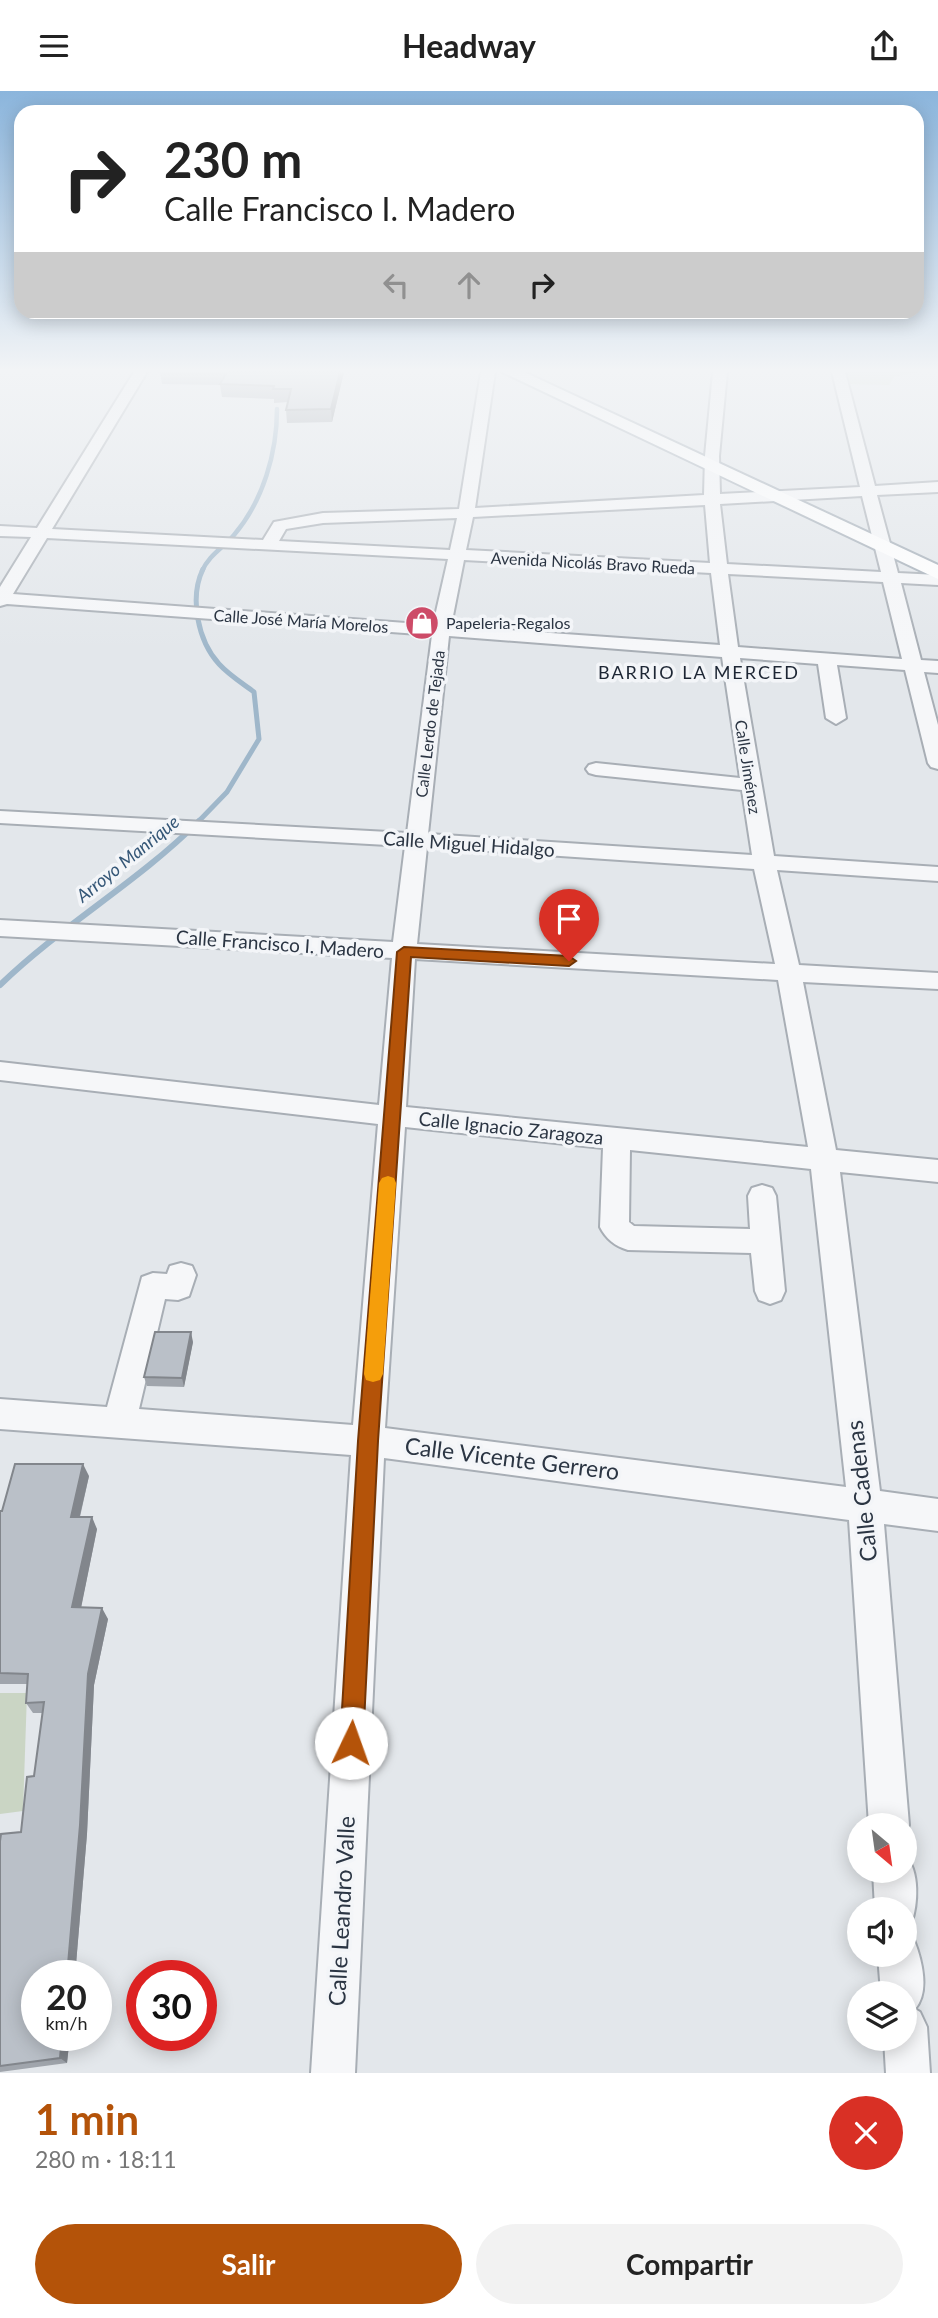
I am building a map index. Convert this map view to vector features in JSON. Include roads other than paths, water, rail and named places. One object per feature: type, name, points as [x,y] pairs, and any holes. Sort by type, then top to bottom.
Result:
[{"type":"main road","points":[[717,464],[773,496],[938,562]]},
{"type":"main road","points":[[719,464],[794,494],[938,573]]},
{"type":"street","points":[[1,599],[85,464]]},
{"type":"street","name":"Calle Lerdo de Tejada","points":[[404,952],[441,631],[474,464]]},
{"type":"street","name":"Calle Jiménez","points":[[713,464],[712,498],[719,570],[751,785],[764,864],[789,973],[824,1158]]},
{"type":"street","points":[[863,464],[938,764]]},
{"type":"street","points":[[269,544],[280,525],[295,521],[938,487]]},
{"type":"street","points":[[0,531],[43,533]]},
{"type":"street","name":"Avenida Nicolás Bravo Rueda","points":[[43,533],[938,580]]},
{"type":"street","name":"Calle José María Morelos","points":[[1,599],[938,667]]},
{"type":"street","points":[[827,659],[836,718]]},
{"type":"street","points":[[596,769],[751,785]]},
{"type":"street","name":"Calle Miguel Hidalgo","points":[[0,817],[417,840],[938,874]]},
{"type":"street","name":"Calle Francisco I. Madero","points":[[0,928],[938,981]]},
{"type":"street","name":"Calle Leandro Valle","points":[[333,2073],[368,1441],[404,952]]},
{"type":"street","name":"Calle Ignacio Zaragoza","points":[[0,1071],[393,1116],[938,1171]]},
{"type":"street","points":[[617,1138],[614,1227],[628,1238],[765,1241]]},
{"type":"street","name":"Calle Cadenas","points":[[824,1158],[865,1505],[888,1813]]},
{"type":"street","points":[[762,1196],[770,1290]]},
{"type":"street","points":[[119,1423],[153,1286],[178,1287],[181,1275]]},
{"type":"street","name":"Calle Vicente Gerrero","points":[[0,1414],[368,1441],[938,1515]]},
{"type":"street","points":[[907,2051],[908,2073]]},
{"type":"waterway","name":"Arroyo Manrique","points":[[203,570],[208,560],[230,540],[244,522],[260,492],[269,464]]},
{"type":"waterway","name":"Arroyo Manrique","points":[[198,822],[227,792],[259,739],[254,692],[219,664],[201,631],[196,606],[203,570]]},
{"type":"waterway","name":"Arroyo Manrique","points":[[0,985],[24,963],[151,864],[198,822]]},
{"type":"place","name":"Papeleria-Regalos","points":[[422,623]]},
{"type":"district","name":"BARRIO LA MERCED","points":[[699,673]]}]
